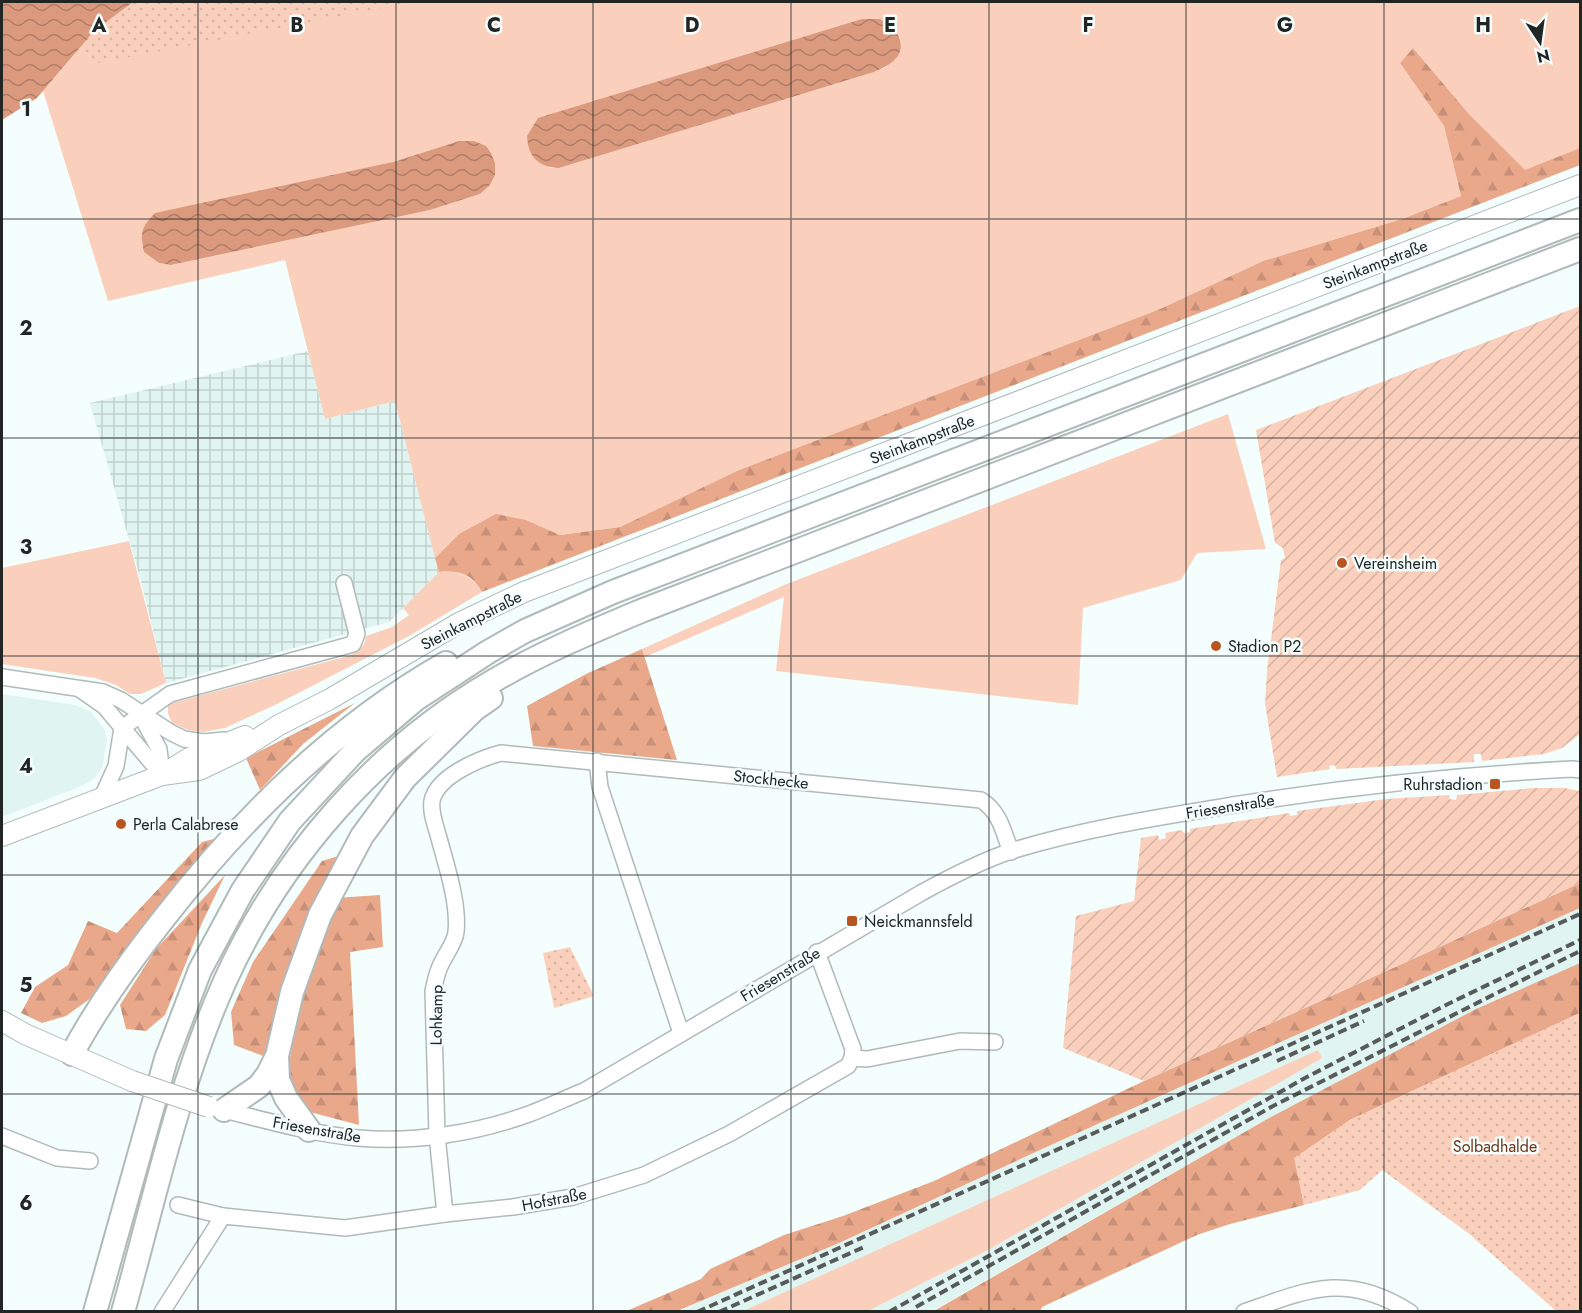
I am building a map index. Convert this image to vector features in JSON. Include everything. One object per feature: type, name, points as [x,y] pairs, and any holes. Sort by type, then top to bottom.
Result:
[{"type":"highway","points":[[72,1054],[80,1038],[136,953],[193,880],[274,792],[337,738],[416,680],[469,650],[525,631],[613,592],[1581,220]]},
{"type":"highway","points":[[123,1311],[194,1062],[226,981],[266,904],[312,838],[381,765],[431,722],[495,680],[574,639],[641,611],[1581,249]]},
{"type":"highway","points":[[95,1311],[166,1059],[200,970],[243,890],[290,821],[356,750],[416,699],[525,631]]},
{"type":"highway","points":[[216,1109],[259,1086],[268,1074],[277,1056],[292,992],[320,915],[362,836],[405,778],[476,709],[574,639]]},
{"type":"highway","points":[[277,1056],[278,1080],[286,1098],[309,1130]]},
{"type":"main road","name":"Steinkampstraße","points":[[162,775],[199,770],[237,752],[279,725],[330,699],[459,623],[524,592],[1581,185]]},
{"type":"main road","name":"Steinkampstraße","points":[[2,836],[162,775],[189,758],[233,740],[279,725]]},
{"type":"main road","name":"Friesenstraße","points":[[2,1021],[132,1081],[216,1109]]},
{"type":"street","points":[[102,797],[116,766],[122,728],[170,694],[353,644],[357,634],[344,583]]},
{"type":"street","points":[[2,677],[103,692],[121,700],[140,714],[184,739],[204,742],[233,740]]},
{"type":"street","points":[[78,688],[104,706],[162,775]]},
{"type":"street","points":[[140,714],[159,749],[162,775]]},
{"type":"street","name":"Stockhecke","points":[[501,753],[981,800],[992,807],[998,817],[1011,852]]},
{"type":"street","name":"Lohkamp","points":[[445,1214],[437,1136],[433,991],[439,968],[456,933],[455,908],[433,817],[432,800],[443,783],[465,767],[483,758],[501,753]]},
{"type":"street","points":[[597,761],[600,787],[681,1033]]},
{"type":"street","name":"Friesenstraße","points":[[216,1109],[309,1130],[357,1138],[437,1136],[485,1127],[530,1114],[584,1091],[817,952],[921,893],[971,867],[1011,852],[1058,838],[1182,813],[1328,790],[1494,773],[1581,770]]},
{"type":"street","points":[[817,952],[853,1049],[852,1058],[867,1059],[960,1041],[995,1042]]},
{"type":"street","name":"Hofstraße","points":[[178,1205],[223,1216],[345,1228],[513,1207],[573,1197],[644,1175],[729,1134],[848,1066],[852,1058]]},
{"type":"street","points":[[2,1136],[57,1158],[90,1161]]},
{"type":"street","points":[[162,1311],[223,1216]]},
{"type":"street","points":[[1244,1311],[1306,1292],[1340,1287],[1369,1291],[1410,1311]]},
{"type":"shaded area","points":[[308,351],[325,419],[395,401],[439,572],[389,622],[166,683],[142,585],[90,403]]},
{"type":"shaded area","points":[[2,694],[75,705],[90,711],[105,730],[107,740],[102,768],[95,778],[82,786],[2,817]]},
{"type":"shaded area","points":[[1580,908],[1580,963],[1476,1009],[1269,1118],[932,1311],[868,1311],[988,1250],[743,1311],[677,1312],[839,1243],[1053,1144]]},
{"type":"green space","points":[[2,2],[413,2],[99,63],[67,47]]},
{"type":"green space","points":[[133,2],[1580,2],[1580,148],[1525,171],[1469,114],[1413,48],[1400,63],[1444,126],[1461,196],[1402,219],[1263,261],[1160,309],[739,470],[620,527],[560,535],[526,520],[459,534],[435,558],[395,401],[325,419],[285,260],[108,301],[43,91],[94,31]],"holes":[[[888,66],[559,168],[547,168]],[[459,141],[495,175],[490,185],[480,194],[430,210],[171,265],[159,263],[393,162]]]},
{"type":"green space","points":[[1413,48],[1469,114],[1525,170],[1580,148],[1580,165],[482,592],[469,577],[453,572],[439,572],[435,558],[459,534],[496,514],[526,520],[560,535],[620,527],[739,470],[1160,309],[1263,261],[1402,219],[1461,196],[1444,126],[1400,63]]},
{"type":"green space","points":[[1580,306],[1580,734],[1562,748],[1544,754],[1482,761],[1481,754],[1474,754],[1474,762],[1336,769],[1335,765],[1329,766],[1330,769],[1277,777],[1265,704],[1281,560],[1285,558],[1283,548],[1275,543],[1256,430]]},
{"type":"green space","points":[[1228,414],[1266,549],[1197,553],[1181,580],[1083,608],[1078,705],[776,671],[784,597],[645,657],[642,649],[784,585]]},
{"type":"green space","points":[[129,541],[166,683],[141,694],[130,694],[116,685],[95,678],[2,664],[2,568]]},
{"type":"green space","points":[[452,571],[470,578],[482,592],[409,636],[225,728],[204,732],[188,730],[172,723],[168,714],[168,704],[354,653],[362,647],[366,636],[392,627],[409,615],[403,608],[439,572]]},
{"type":"green space","points":[[642,649],[677,760],[533,746],[527,706],[586,674]]},
{"type":"green space","points":[[355,703],[303,744],[260,790],[246,758]]},
{"type":"green space","points":[[1533,788],[1564,788],[1580,791],[1580,883],[1144,1081],[1063,1048],[1076,916],[1134,901],[1141,838],[1158,835],[1159,840],[1166,838],[1165,833],[1182,830],[1184,833],[1190,832],[1190,829],[1289,813],[1290,816],[1297,815],[1297,811],[1386,799],[1450,795],[1449,799],[1456,800],[1457,795]]},
{"type":"green space","points":[[214,839],[91,998],[66,1016],[42,1023],[21,1013],[35,987],[68,965],[88,921],[117,933],[202,842]]},
{"type":"green space","points":[[342,855],[266,1057],[234,1045],[231,1012],[253,962],[322,861]]},
{"type":"green space","points":[[225,875],[202,923],[165,1015],[146,1031],[126,1029],[120,1005],[156,949]]},
{"type":"green space","points":[[1580,883],[1580,908],[1053,1144],[839,1243],[677,1311],[624,1312],[701,1279],[710,1269],[784,1235],[843,1216],[934,1181],[1144,1081]]},
{"type":"green space","points":[[380,895],[383,947],[350,952],[359,1125],[306,1111],[288,1084],[289,1063],[303,989],[335,898]]},
{"type":"green space","points":[[570,947],[594,996],[554,1008],[543,953]]},
{"type":"green space","points":[[1580,963],[1580,1013],[1350,1120],[1295,1158],[1304,1205],[1197,1235],[1042,1307],[1040,1311],[932,1312],[1269,1118],[1476,1009]]},
{"type":"green space","name":"Solbadhalde","points":[[1580,1013],[1580,1311],[1556,1311],[1468,1233],[1382,1170],[1360,1190],[1304,1205],[1294,1158],[1350,1120]]},
{"type":"green space","points":[[1318,1050],[1322,1058],[988,1250],[868,1311],[743,1311]]},
{"type":"water","points":[[2,2],[133,2],[94,31],[37,98],[2,120]]},
{"type":"water","points":[[862,19],[880,19],[893,27],[900,43],[901,49],[895,60],[874,72],[559,168],[540,163],[529,150],[527,136],[538,118]]},
{"type":"water","points":[[459,141],[474,141],[486,146],[495,163],[495,175],[490,185],[480,194],[430,210],[171,265],[159,263],[144,252],[143,231],[155,213],[393,162]]},
{"type":"railway","points":[[697,1312],[1580,914]]},
{"type":"railway","points":[[889,1312],[1305,1078],[1446,1005],[1580,940]]},
{"type":"railway","points":[[916,1307],[1273,1106],[1580,951]]},
{"type":"railway","points":[[1277,1061],[1364,1021]]},
{"type":"railway","points":[[719,1312],[864,1247]]},
{"type":"place","name":"Vereinsheim","points":[[1342,563]]},
{"type":"place","name":"Stadion P2","points":[[1216,646]]},
{"type":"place","name":"Ruhrstadion","points":[[1495,784]]},
{"type":"place","name":"Perla Calabrese","points":[[121,824]]},
{"type":"place","name":"Neickmannsfeld","points":[[852,921]]}]
